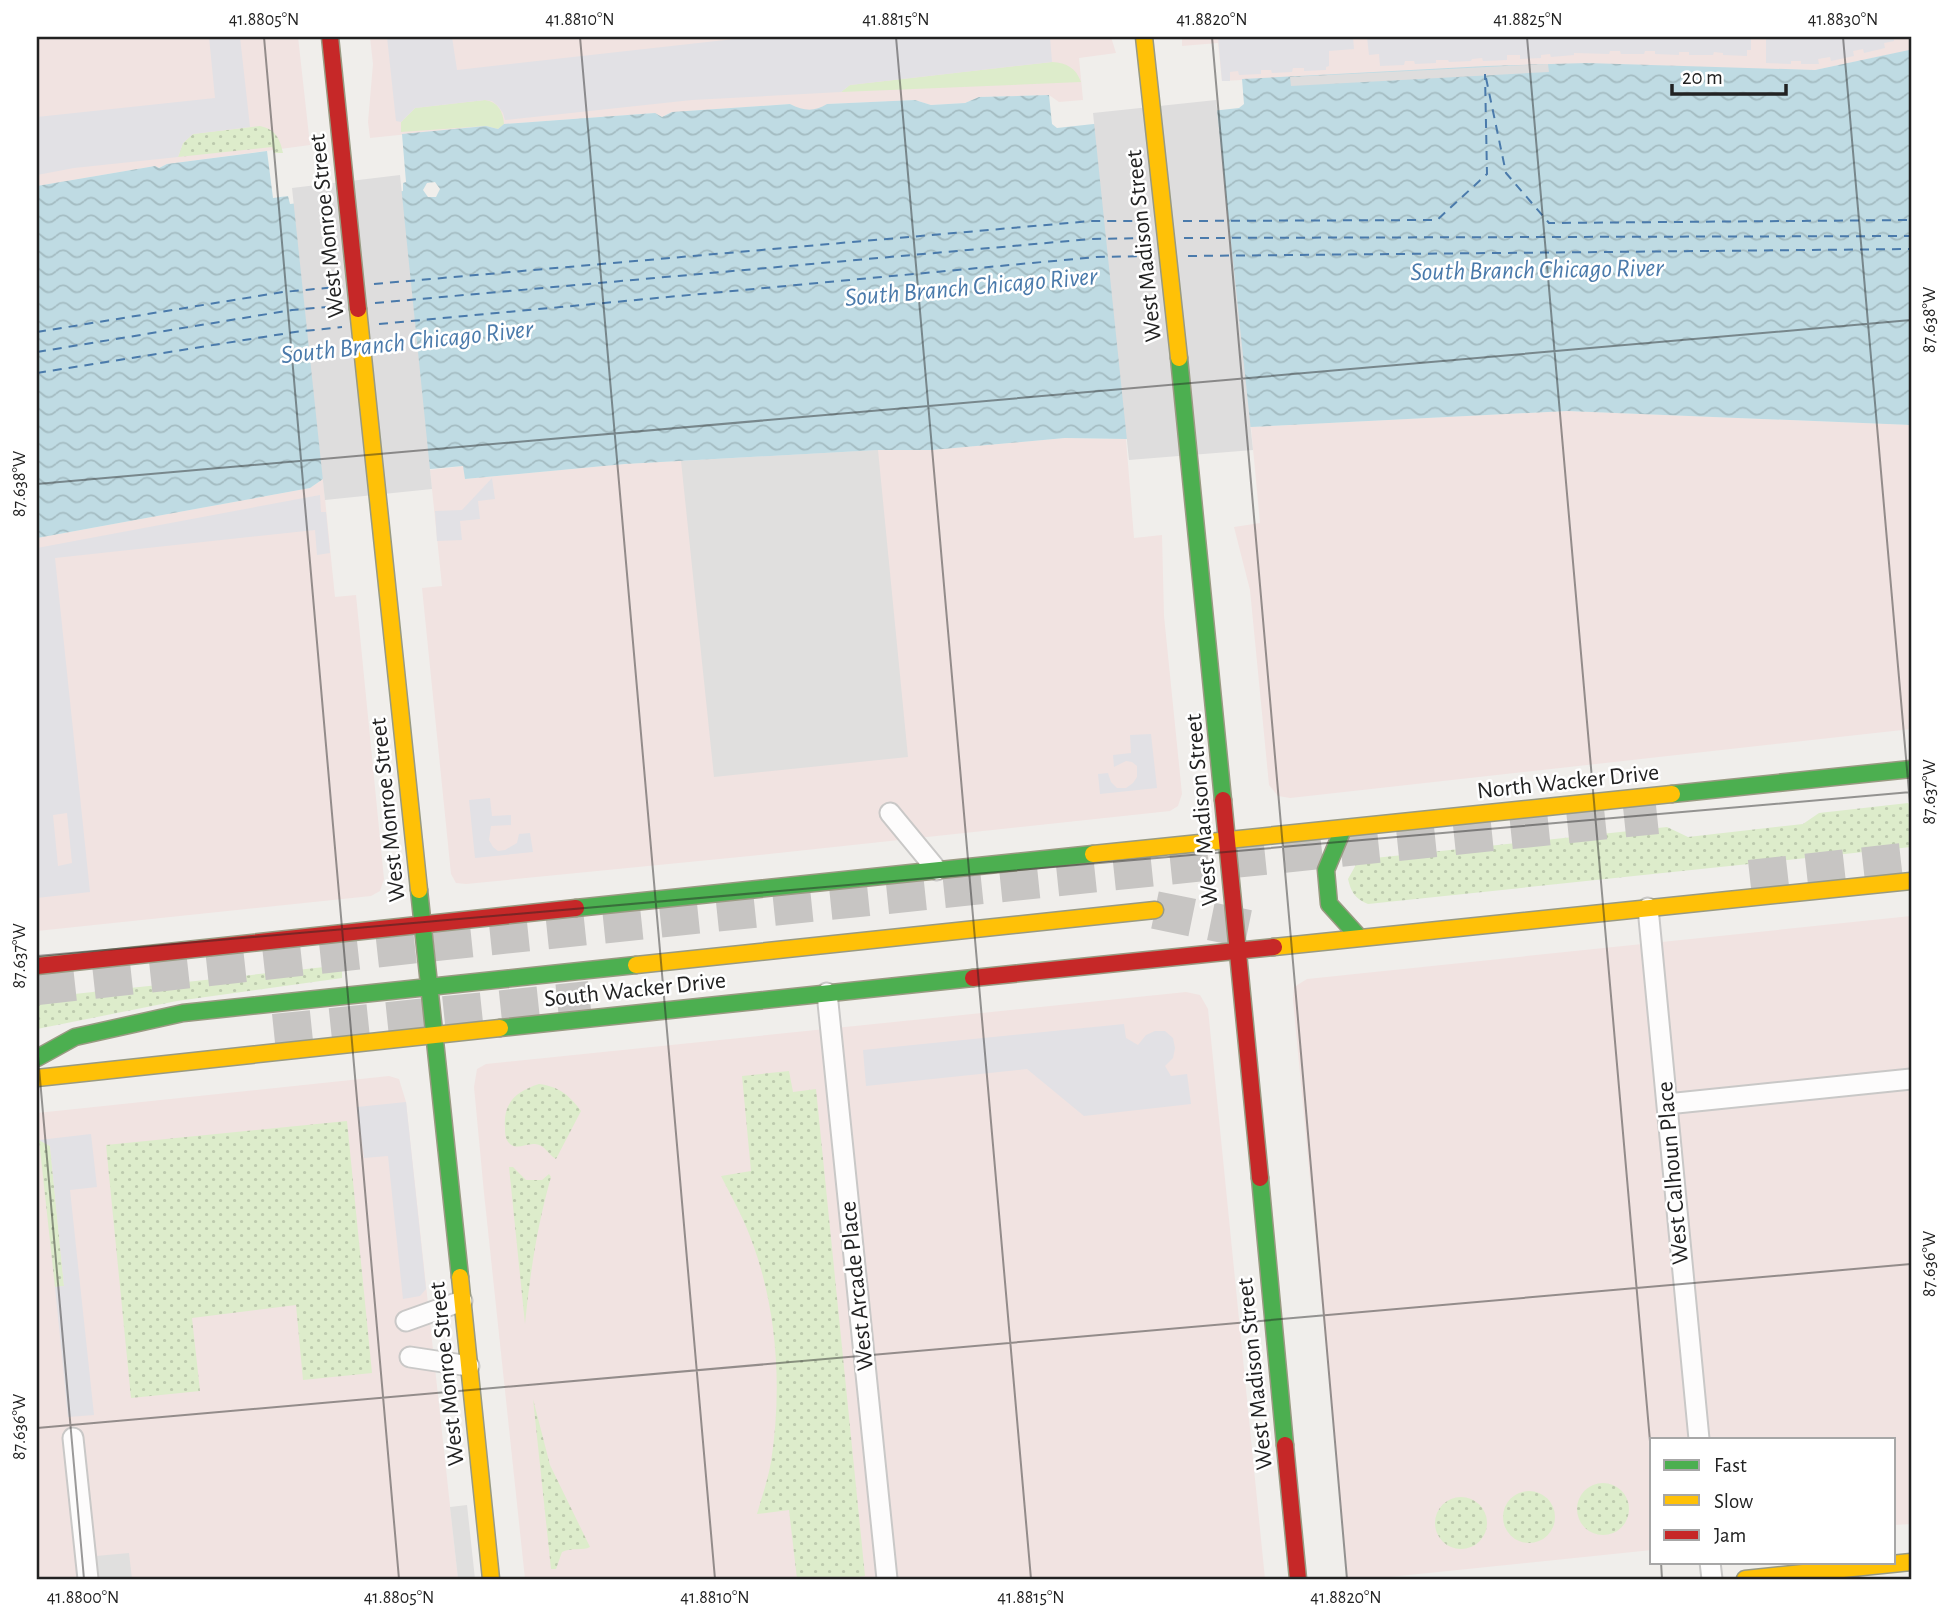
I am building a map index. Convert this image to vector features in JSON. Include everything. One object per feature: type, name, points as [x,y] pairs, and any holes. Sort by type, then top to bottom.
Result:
[{"type":"main road","name":"West Monroe Street","points":[[330,37],[491,1579]]},
{"type":"main road","name":"West Madison Street","points":[[1144,37],[1229,841],[1298,1579]]},
{"type":"main road","name":"North Wacker Drive","points":[[1229,841],[1911,769]]},
{"type":"main road","points":[[1343,829],[1326,870],[1329,904],[1359,937]]},
{"type":"main road","points":[[37,966],[423,923],[1229,841]]},
{"type":"main road","points":[[1238,952],[1359,937],[1911,881]]},
{"type":"main road","points":[[37,1058],[75,1037],[183,1013],[1155,910]]},
{"type":"main road","name":"South Wacker Drive","points":[[37,1078],[827,993],[1238,952]]},
{"type":"main road","points":[[1745,1579],[1891,1564]]},
{"type":"lane","points":[[890,813],[937,870]]},
{"type":"lane","name":"West Calhoun Place","points":[[1648,908],[1699,1438]]},
{"type":"lane","name":"West Arcade Place","points":[[827,993],[887,1579]]},
{"type":"lane","points":[[1667,1104],[1911,1079]]},
{"type":"lane","points":[[406,1321],[462,1301]]},
{"type":"lane","points":[[410,1357],[469,1366]]},
{"type":"lane","points":[[73,1438],[88,1579]]},
{"type":"shaded area","points":[[37,37],[298,37],[310,145],[167,164],[158,168],[155,166],[37,186]]},
{"type":"shaded area","points":[[209,37],[240,37],[250,127],[193,134],[183,143],[178,157],[74,168],[37,175],[37,117],[215,98]]},
{"type":"shaded area","points":[[370,37],[1111,37],[1116,53],[1079,58],[1083,100],[1059,102],[1049,95],[979,97],[965,103],[931,105],[915,100],[827,104],[818,110],[802,110],[790,104],[672,112],[662,117],[655,113],[505,124],[498,129],[486,126],[370,138],[368,122],[373,64]]},
{"type":"shaded area","points":[[387,37],[452,37],[457,70],[752,37],[1050,37],[1052,62],[850,85],[841,92],[692,100],[505,120],[498,106],[485,100],[415,108],[401,122],[396,121]]},
{"type":"shaded area","points":[[1182,37],[1911,37],[1911,50],[1815,70],[1548,64],[1222,81],[1218,43],[1182,46]]},
{"type":"shaded area","points":[[1218,37],[1353,37],[1354,49],[1329,51],[1329,66],[1326,70],[1304,71],[1304,68],[1293,68],[1292,72],[1272,73],[1271,70],[1261,70],[1261,74],[1239,75],[1238,71],[1230,72],[1230,81],[1222,81]]},
{"type":"shaded area","points":[[1367,37],[1751,37],[1751,50],[1747,50],[1747,56],[1714,52],[1713,55],[1689,55],[1689,52],[1679,52],[1679,55],[1655,54],[1655,51],[1621,54],[1620,51],[1610,51],[1609,54],[1574,53],[1551,57],[1550,54],[1541,55],[1541,58],[1520,59],[1520,55],[1507,55],[1507,60],[1436,60],[1436,63],[1415,64],[1414,61],[1405,61],[1404,65],[1380,66],[1379,54],[1369,55]]},
{"type":"shaded area","points":[[1766,37],[1894,37],[1894,41],[1884,43],[1885,48],[1864,53],[1863,49],[1853,51],[1854,56],[1831,61],[1830,57],[1818,59],[1819,64],[1791,61],[1791,64],[1766,63]]},
{"type":"shaded area","points":[[1567,411],[1911,425],[1911,729],[1290,798],[1278,796],[1269,785],[1250,590],[1234,527],[1260,523],[1251,427]]},
{"type":"shaded area","points":[[1065,438],[1126,439],[1134,538],[1162,535],[1164,616],[1182,794],[1178,806],[1170,811],[750,856],[456,883],[451,874],[422,588],[442,586],[430,470],[464,466],[465,479],[625,464],[878,450],[932,450]]},
{"type":"shaded area","points":[[878,450],[908,757],[714,777],[681,461]]},
{"type":"shaded area","points":[[492,478],[495,499],[478,501],[480,519],[460,521],[462,540],[437,541],[435,511],[462,510]]},
{"type":"shaded area","points":[[323,479],[335,597],[356,595],[384,879],[380,891],[371,896],[37,931],[37,538],[310,488]]},
{"type":"shaded area","points":[[320,495],[321,512],[326,512],[330,553],[317,555],[315,530],[55,558],[90,892],[37,898],[37,548]],"holes":[[[67,813],[72,863],[58,866],[53,815]]]},
{"type":"shaded area","points":[[1151,734],[1157,788],[1100,794],[1098,774],[1108,773],[1117,788],[1126,788],[1133,783],[1137,777],[1137,766],[1126,761],[1114,767],[1113,755],[1131,753],[1130,735]]},
{"type":"shaded area","points":[[490,798],[492,816],[511,815],[511,825],[491,826],[489,840],[493,847],[498,851],[505,850],[517,843],[519,834],[530,833],[533,852],[475,858],[469,800]]},
{"type":"shaded area","points":[[1911,916],[1911,1524],[1896,1525],[1896,1438],[1650,1438],[1650,1550],[1348,1579],[1293,1000],[1294,987],[1307,979]]},
{"type":"shaded area","points":[[1186,992],[1200,995],[1208,1009],[1265,1579],[525,1579],[474,1087],[477,1069],[486,1064]]},
{"type":"shaded area","points":[[1124,1024],[1126,1038],[1138,1045],[1146,1035],[1155,1031],[1165,1031],[1173,1038],[1173,1058],[1165,1066],[1171,1076],[1187,1074],[1191,1104],[1084,1116],[1027,1069],[866,1086],[863,1050]]},
{"type":"shaded area","points":[[389,1076],[399,1079],[406,1102],[458,1579],[37,1579],[37,1113]]},
{"type":"shaded area","points":[[406,1102],[426,1289],[420,1296],[403,1299],[388,1156],[364,1158],[357,1107]]},
{"type":"shaded area","points":[[91,1134],[97,1187],[70,1190],[94,1415],[68,1417],[55,1287],[64,1286],[50,1146],[39,1140]]},
{"type":"shaded area","points":[[467,1505],[475,1579],[458,1579],[450,1507]]},
{"type":"shaded area","points":[[129,1553],[132,1579],[88,1579],[85,1557]]},
{"type":"green space","points":[[1052,62],[1070,67],[1081,82],[841,92],[850,85]]},
{"type":"green space","points":[[485,100],[496,105],[501,111],[504,124],[498,129],[486,126],[401,132],[401,122],[415,108]]},
{"type":"green space","points":[[260,126],[270,129],[276,135],[283,153],[274,153],[272,147],[178,157],[183,143],[193,134]]},
{"type":"green space","points":[[1908,803],[1911,805],[1911,847],[1368,904],[1354,894],[1348,879],[1358,861],[1365,859],[1667,827],[1688,837],[1803,824],[1819,813]]},
{"type":"green space","points":[[334,966],[342,971],[342,978],[177,1001],[37,1029],[37,998]]},
{"type":"green space","points":[[789,1071],[793,1092],[816,1089],[865,1576],[846,1579],[797,1579],[789,1510],[757,1514],[770,1468],[775,1432],[774,1342],[764,1281],[756,1252],[721,1176],[751,1171],[742,1076]]},
{"type":"green space","points":[[539,1084],[553,1087],[563,1093],[581,1111],[556,1159],[539,1145],[515,1146],[509,1143],[506,1137],[505,1118],[509,1104],[524,1090]]},
{"type":"green space","points":[[347,1121],[372,1373],[303,1380],[296,1305],[192,1318],[200,1391],[131,1398],[106,1145]]},
{"type":"green space","points":[[39,1140],[50,1146],[64,1286],[55,1287]]},
{"type":"green space","points":[[509,1167],[513,1167],[526,1180],[542,1180],[549,1174],[551,1177],[535,1250],[525,1324]]},
{"type":"green space","points":[[533,1399],[550,1465],[590,1547],[562,1552],[556,1569],[551,1569]]},
{"type":"green space","points":[[1603,1483],[1613,1485],[1621,1491],[1627,1499],[1627,1519],[1621,1527],[1613,1533],[1603,1535],[1593,1533],[1585,1527],[1579,1519],[1577,1509],[1579,1499],[1585,1491],[1593,1485]]},
{"type":"green space","points":[[1529,1491],[1539,1493],[1547,1499],[1553,1507],[1553,1527],[1547,1535],[1539,1541],[1529,1543],[1519,1541],[1511,1535],[1505,1527],[1503,1517],[1505,1507],[1511,1499],[1519,1493]]},
{"type":"green space","points":[[1461,1497],[1471,1499],[1479,1505],[1485,1513],[1485,1533],[1479,1541],[1471,1547],[1461,1549],[1451,1547],[1443,1541],[1437,1533],[1435,1523],[1437,1513],[1443,1505],[1451,1499]]},
{"type":"water","name":"South Branch Chicago River","points":[[1909,50],[1911,425],[1567,411],[1251,427],[1126,439],[1065,438],[932,450],[878,450],[625,464],[465,479],[463,466],[323,479],[310,488],[37,538],[37,186],[155,166],[159,168],[167,164],[267,151],[273,198],[288,196],[290,204],[403,191],[403,183],[406,182],[402,134],[486,126],[498,129],[504,124],[655,113],[662,117],[672,112],[790,104],[809,110],[827,104],[915,100],[931,105],[965,103],[979,97],[1049,95],[1052,124],[1057,128],[1239,108],[1244,104],[1242,79],[1587,63],[1815,70]],"holes":[[[435,182],[440,189],[436,197],[428,197],[423,190],[427,183]]]},
{"type":"pier","points":[[1548,64],[1549,72],[1291,86],[1290,77]]},
{"type":"pier","points":[[1216,100],[1253,450],[1129,460],[1093,113]]},
{"type":"pier","points":[[400,175],[432,489],[325,500],[292,188]]},
{"type":"ferry route","points":[[1183,221],[1437,220],[1487,174],[1485,74]]},
{"type":"ferry route","points":[[1486,78],[1506,173],[1549,223],[1911,220]]},
{"type":"ferry route","points":[[374,284],[1091,221],[1146,221]]},
{"type":"ferry route","points":[[1184,238],[1911,236]]},
{"type":"ferry route","points":[[375,303],[1091,239],[1147,238]]},
{"type":"ferry route","points":[[1188,256],[1911,249]]},
{"type":"ferry route","points":[[379,324],[1096,257],[1151,256]]},
{"type":"ferry route","points":[[37,332],[283,292],[337,287]]},
{"type":"ferry route","points":[[37,352],[292,310],[338,306]]},
{"type":"ferry route","points":[[37,373],[342,327]]},
{"type":"tunnel","points":[[37,986],[1657,815]]},
{"type":"tunnel","points":[[1750,879],[1911,861]]},
{"type":"tunnel","points":[[1155,910],[1263,932]]},
{"type":"tunnel","points":[[274,1033],[590,1000]]},
{"type":"traffic: fast","points":[[1179,358],[1223,800]]},
{"type":"traffic: fast","points":[[1672,794],[1911,769]]},
{"type":"traffic: fast","points":[[1343,829],[1326,870],[1329,904],[1359,937]]},
{"type":"traffic: fast","points":[[576,908],[1093,854]]},
{"type":"traffic: fast","points":[[419,890],[460,1277]]},
{"type":"traffic: fast","points":[[37,1058],[75,1037],[183,1013],[636,965]]},
{"type":"traffic: fast","points":[[500,1028],[973,978]]},
{"type":"traffic: fast","points":[[1260,1178],[1285,1445]]},
{"type":"traffic: slow","points":[[1144,37],[1179,358]]},
{"type":"traffic: slow","points":[[358,309],[419,890]]},
{"type":"traffic: slow","points":[[1093,854],[1672,794]]},
{"type":"traffic: slow","points":[[1274,947],[1911,881]]},
{"type":"traffic: slow","points":[[636,965],[1155,910]]},
{"type":"traffic: slow","points":[[37,1078],[500,1028]]},
{"type":"traffic: slow","points":[[460,1277],[491,1579]]},
{"type":"traffic: slow","points":[[1896,1564],[1911,1562]]},
{"type":"traffic: slow","points":[[1745,1579],[1891,1564]]},
{"type":"traffic: jam","points":[[330,37],[358,309]]},
{"type":"traffic: jam","points":[[1223,800],[1260,1178]]},
{"type":"traffic: jam","points":[[37,966],[576,908]]},
{"type":"traffic: jam","points":[[973,978],[1274,947]]},
{"type":"traffic: jam","points":[[1285,1445],[1298,1579]]}]
